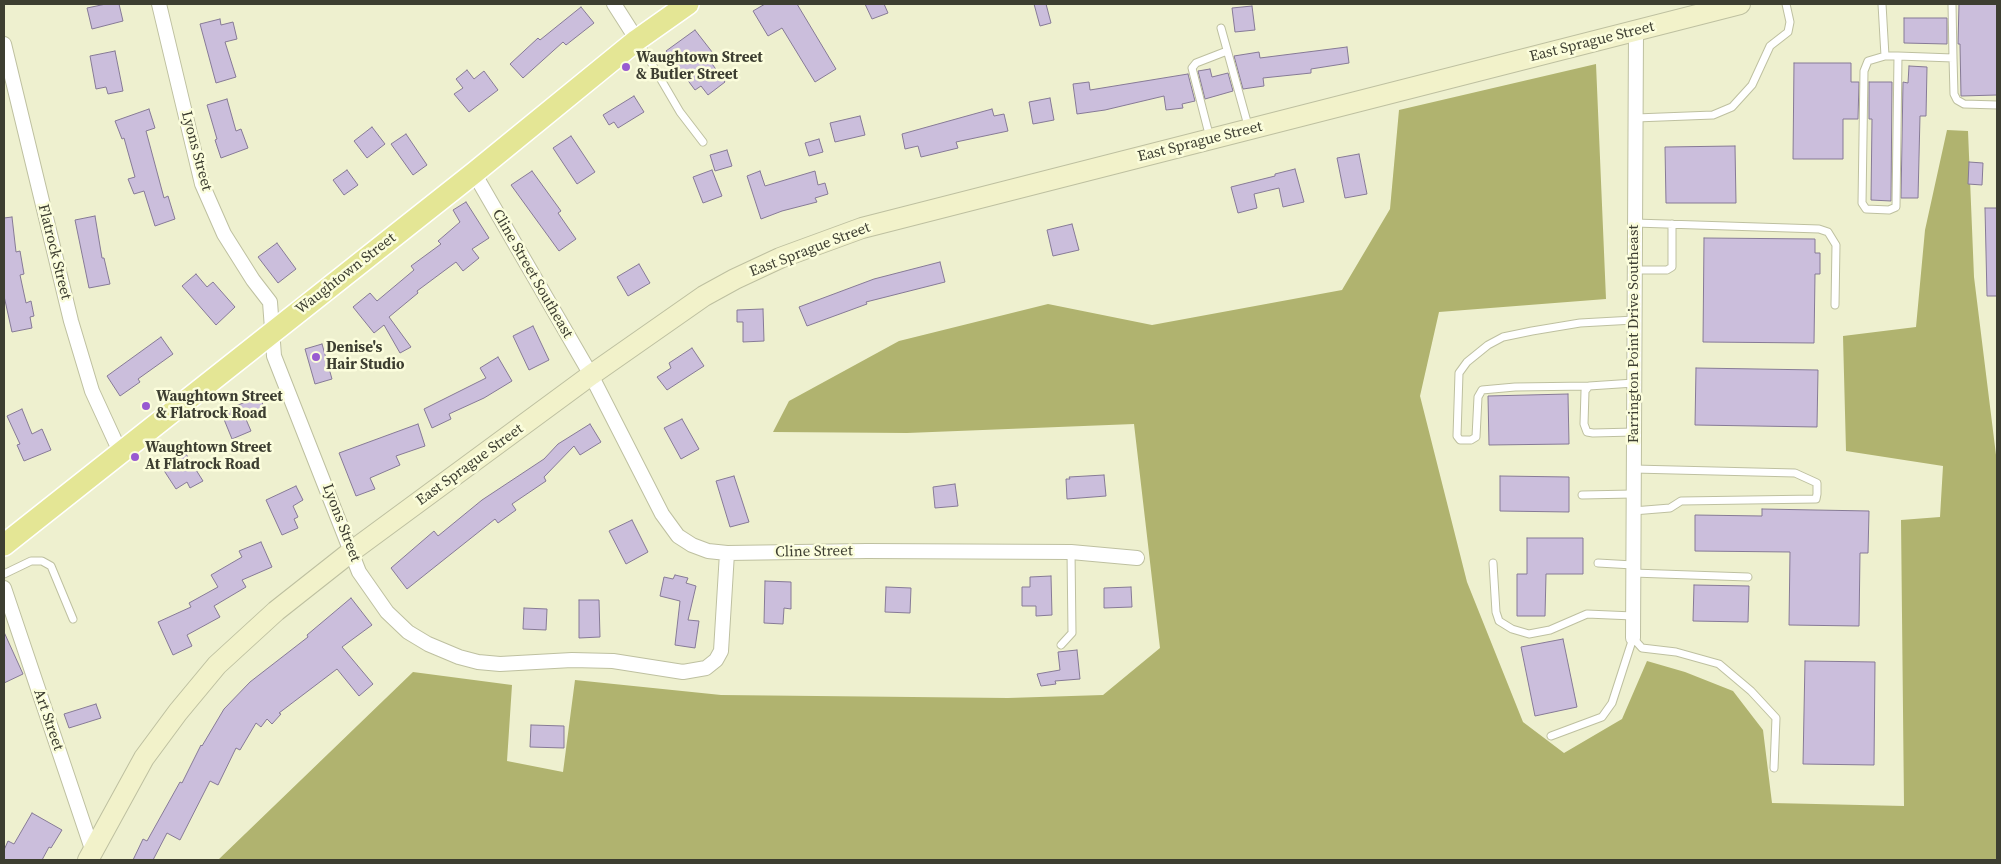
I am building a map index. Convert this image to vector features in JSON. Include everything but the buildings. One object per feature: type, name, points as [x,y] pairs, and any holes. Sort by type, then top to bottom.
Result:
[{"type":"main road","name":"Waughtown Street","points":[[4,545],[474,173],[637,40],[688,4]]},
{"type":"street","name":"Lyons Street","points":[[158,4],[202,184],[224,234],[270,302],[274,356],[360,572],[387,612],[416,638],[459,657],[500,664],[572,660],[613,661],[683,672],[706,668],[716,660],[720,651],[727,553]]},
{"type":"street","points":[[614,4],[637,40]]},
{"type":"street","name":"East Sprague Street","points":[[90,856],[144,758],[217,665],[276,612],[352,551],[591,376],[704,296],[780,258],[862,228],[1740,4]]},
{"type":"street","name":"Farrington Point Drive Southeast","points":[[1633,638],[1636,31]]},
{"type":"street","name":"Flatrock Street","points":[[4,48],[71,321],[92,390],[121,454]]},
{"type":"street","name":"Cline Street Southeast","points":[[474,173],[591,376]]},
{"type":"street","name":"Cline Street","points":[[591,376],[662,514],[678,536],[708,552],[1071,552],[1137,558]]},
{"type":"street","name":"Art Street","points":[[4,588],[90,856]]},
{"type":"lane","points":[[1636,118],[1713,115],[1732,107],[1752,85],[1770,46],[1788,32],[1790,22],[1786,4]]},
{"type":"lane","points":[[1882,4],[1885,56]]},
{"type":"lane","points":[[1952,4],[1954,94],[1957,100],[1964,104],[1997,105]]},
{"type":"lane","points":[[1221,28],[1249,129]]},
{"type":"lane","points":[[637,40],[680,112],[703,142]]},
{"type":"lane","points":[[1210,139],[1192,68],[1196,62],[1226,51]]},
{"type":"lane","points":[[1898,56],[1896,207],[1889,210],[1866,209],[1862,203],[1864,71],[1868,61],[1885,56],[1898,56],[1952,58]]},
{"type":"lane","points":[[1635,222],[1819,229],[1828,232],[1836,245],[1835,305]]},
{"type":"lane","points":[[1635,270],[1667,270],[1672,267],[1672,224]]},
{"type":"lane","points":[[1634,320],[1580,324],[1532,331],[1503,337],[1488,345],[1467,362],[1459,373],[1457,436],[1460,440],[1471,440],[1476,437],[1478,396],[1482,390],[1515,387],[1634,384]]},
{"type":"lane","points":[[1589,386],[1584,396],[1584,424],[1587,432],[1634,432]]},
{"type":"lane","points":[[1634,469],[1795,473],[1817,483],[1816,499],[1681,501],[1670,508],[1634,511]]},
{"type":"lane","points":[[1582,495],[1634,494]]},
{"type":"lane","points":[[1061,645],[1072,633],[1071,552]]},
{"type":"lane","points":[[4,574],[31,561],[42,561],[51,566],[73,619]]},
{"type":"lane","points":[[1493,562],[1496,612],[1499,621],[1512,629],[1529,634],[1550,630],[1587,614],[1633,616]]},
{"type":"lane","points":[[1598,563],[1633,569],[1748,577]]},
{"type":"lane","points":[[1551,736],[1602,717],[1612,703],[1633,638]]},
{"type":"lane","points":[[1633,638],[1642,648],[1676,652],[1719,664],[1751,691],[1776,718],[1774,768]]},
{"type":"green space","points":[[1596,64],[1606,299],[1439,312],[1420,396],[1467,582],[1523,722],[1564,753],[1622,719],[1647,661],[1685,672],[1733,691],[1763,730],[1772,803],[1904,806],[1901,520],[1940,517],[1943,466],[1846,451],[1843,336],[1916,327],[1925,230],[1947,130],[1968,131],[1974,277],[1997,463],[1997,860],[218,860],[413,672],[512,685],[507,761],[563,772],[575,680],[721,695],[1008,698],[1103,695],[1160,648],[1134,424],[907,433],[773,432],[789,401],[899,341],[1048,304],[1152,325],[1342,290],[1390,209],[1399,110]]},
{"type":"place","name":"Waughtown Street & Butler Street","points":[[626,67]]},
{"type":"place","name":"Denise's Hair Studio","points":[[316,357]]},
{"type":"place","name":"Waughtown Street & Flatrock Road","points":[[146,406]]},
{"type":"place","name":"Waughtown Street At Flatrock Road","points":[[135,457]]}]
